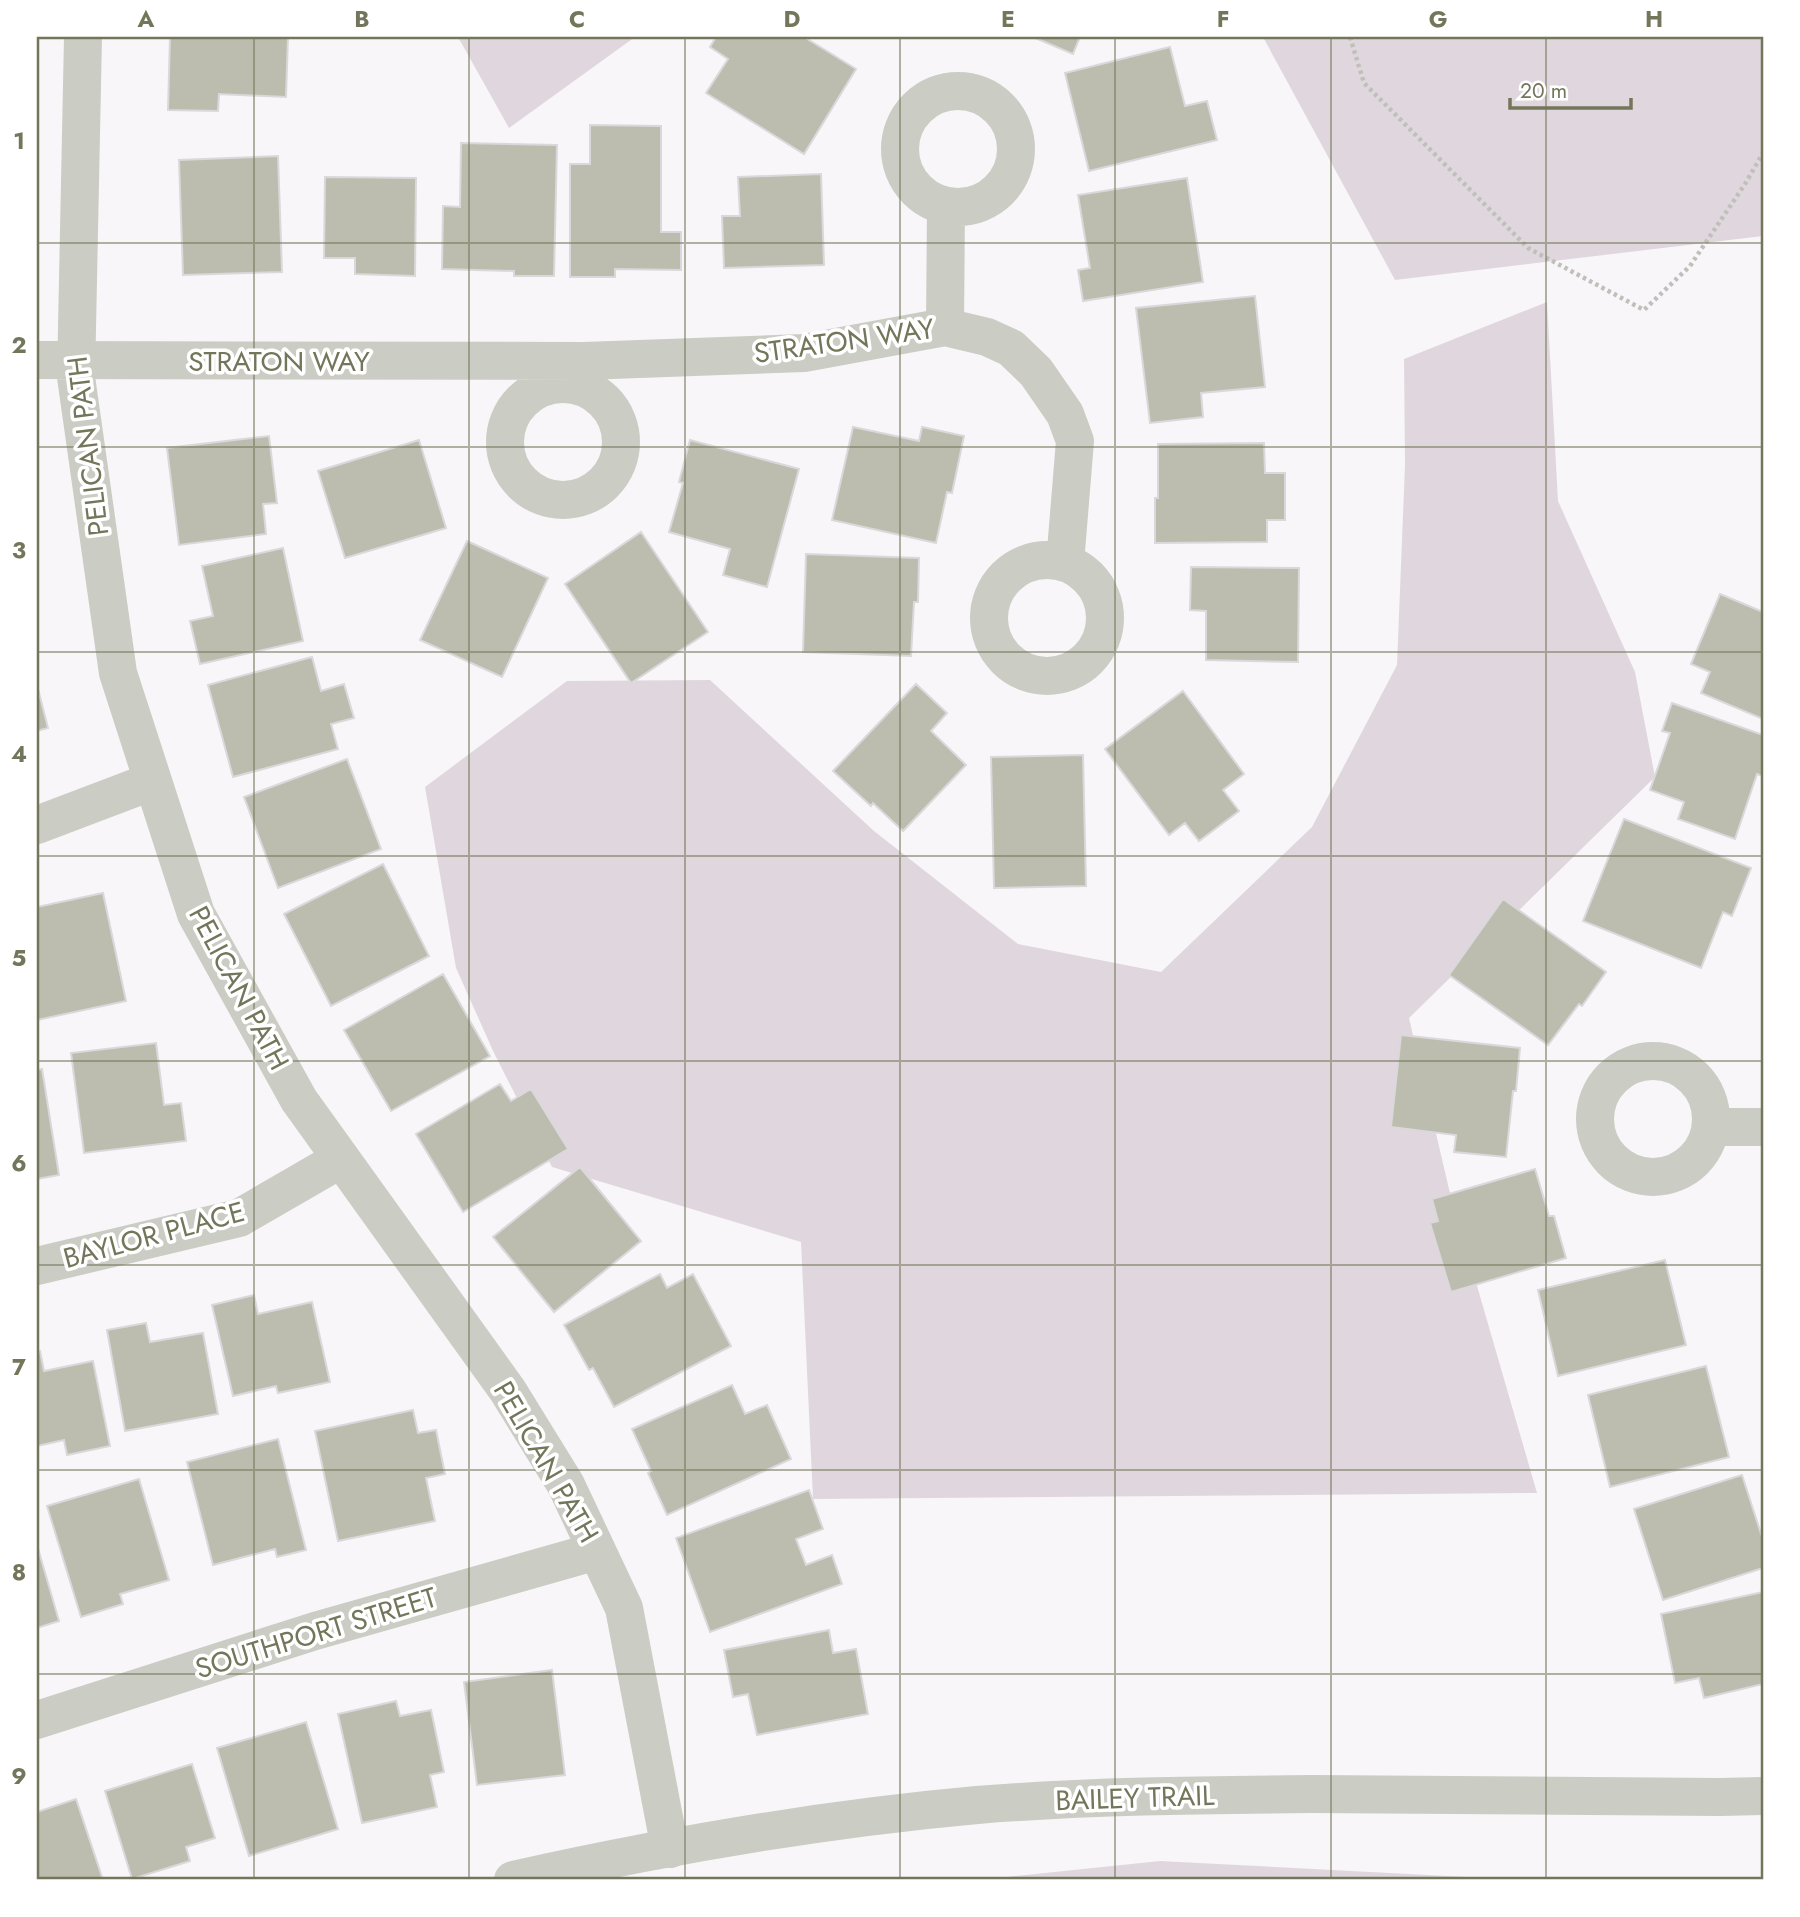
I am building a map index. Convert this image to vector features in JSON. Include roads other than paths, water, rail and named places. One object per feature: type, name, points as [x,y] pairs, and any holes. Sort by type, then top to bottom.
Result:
[{"type":"street","name":"PELICAN PATH","points":[[83,37],[76,377],[118,673],[196,914],[299,1100],[508,1391],[566,1485],[624,1608],[670,1849]]},
{"type":"street","points":[[944,327],[946,206]]},
{"type":"street","name":"STRATON WAY","points":[[37,360],[563,373],[804,353],[944,327],[987,337],[1011,348],[1037,372],[1065,414],[1074,441],[1065,563]]},
{"type":"street","points":[[37,825],[153,781]]},
{"type":"street","points":[[1710,1127],[1763,1127]]},
{"type":"street","name":"BAYLOR PLACE","points":[[37,1266],[239,1219],[341,1159]]},
{"type":"street","name":"SOUTHPORT STREET","points":[[37,1720],[315,1631],[597,1551]]},
{"type":"street","name":"BAILEY TRAIL","points":[[513,1880],[611,1859],[818,1824],[964,1807],[1177,1795],[1763,1796]]}]
